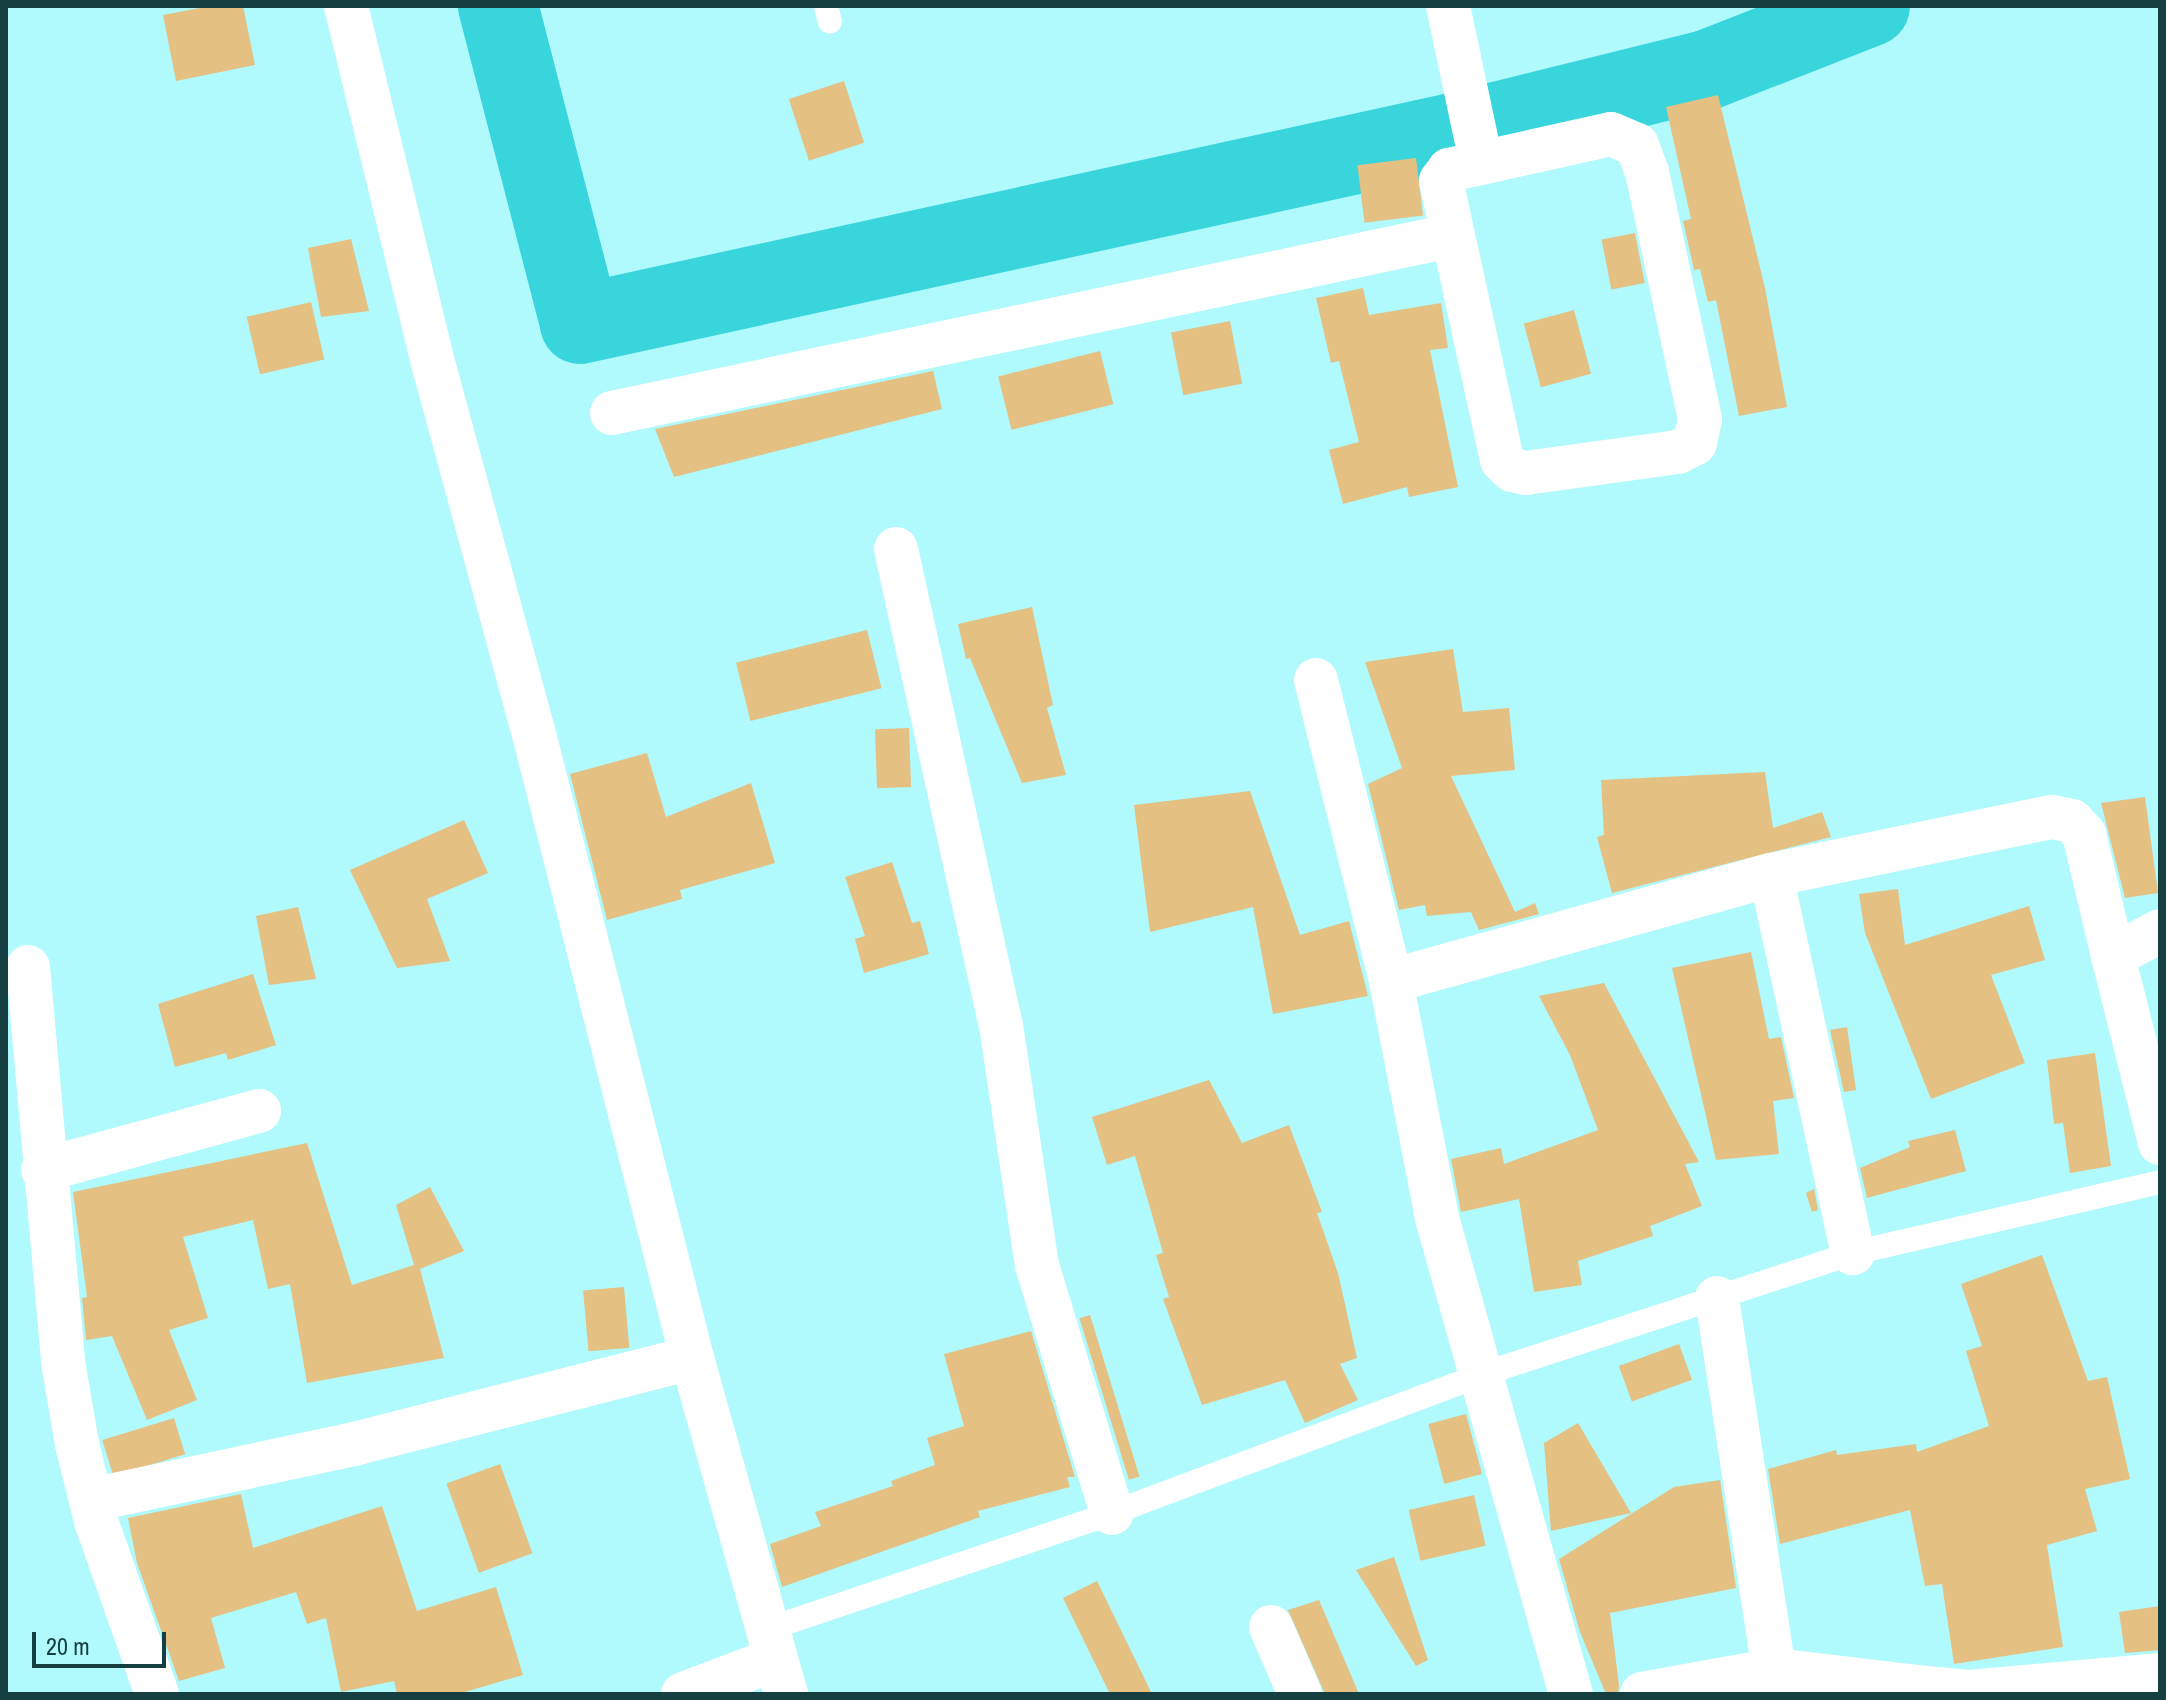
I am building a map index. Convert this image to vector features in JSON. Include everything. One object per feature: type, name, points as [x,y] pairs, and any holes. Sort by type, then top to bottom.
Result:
[{"type":"street","points":[[346,6],[435,370],[538,750],[692,1358],[777,1661],[683,1694]]},
{"type":"street","points":[[1448,6],[1476,139]]},
{"type":"street","points":[[1611,134],[1637,145],[1700,419],[1695,443],[1678,452],[1525,473],[1512,470],[1502,460],[1450,236],[1441,181],[1476,139],[1611,134]]},
{"type":"street","points":[[612,413],[1450,236]]},
{"type":"street","points":[[896,549],[1001,1025],[1037,1265],[1112,1513]]},
{"type":"street","points":[[1316,680],[1391,981],[1437,1218],[1571,1694]]},
{"type":"street","points":[[1391,981],[1771,875],[2062,818],[2084,834],[2160,1143]]},
{"type":"street","points":[[1771,875],[1853,1253]]},
{"type":"street","points":[[2113,956],[2160,931]]},
{"type":"street","points":[[28,967],[43,1170],[63,1362],[91,1500],[157,1694]]},
{"type":"street","points":[[43,1170],[259,1111]]},
{"type":"street","points":[[1717,1298],[1774,1670]]},
{"type":"street","points":[[91,1500],[354,1444],[692,1358]]},
{"type":"street","points":[[1271,1627],[1300,1694]]},
{"type":"street","points":[[1642,1694],[1774,1670],[1916,1690],[1969,1692],[2160,1675]]},
{"type":"lane","points":[[777,1661],[1112,1513],[1483,1374],[1853,1253],[2160,1182]]},
{"type":"building","points":[[210,6],[243,6],[255,65],[176,81],[163,15]]},
{"type":"building","points":[[844,81],[864,143],[809,161],[789,99]]},
{"type":"building","points":[[1718,95],[1765,288],[1787,407],[1739,416],[1716,300],[1708,302],[1700,269],[1694,270],[1683,221],[1691,219],[1666,107]]},
{"type":"building","points":[[1416,158],[1423,216],[1365,223],[1357,165]]},
{"type":"building","points":[[1635,233],[1645,283],[1611,290],[1602,239]]},
{"type":"building","points":[[351,239],[369,311],[321,317],[308,248]]},
{"type":"building","points":[[1363,288],[1369,315],[1441,303],[1448,348],[1430,350],[1458,487],[1409,497],[1407,487],[1343,504],[1329,450],[1359,442],[1339,361],[1331,363],[1316,298]]},
{"type":"building","points":[[311,302],[324,359],[260,374],[247,317]]},
{"type":"building","points":[[1574,310],[1591,374],[1541,387],[1524,323]]},
{"type":"building","points":[[1230,321],[1242,384],[1183,395],[1171,332]]},
{"type":"building","points":[[1100,351],[1113,404],[1011,430],[998,376]]},
{"type":"building","points":[[933,371],[942,409],[674,477],[655,429]]},
{"type":"building","points":[[1032,607],[1053,705],[1047,708],[1066,775],[1022,783],[970,658],[966,659],[958,624]]},
{"type":"building","points":[[867,630],[882,688],[751,721],[736,663]]},
{"type":"building","points":[[1453,649],[1463,712],[1509,708],[1515,770],[1451,776],[1515,912],[1535,903],[1539,914],[1479,930],[1471,912],[1427,916],[1425,905],[1399,910],[1368,784],[1402,768],[1365,662]]},
{"type":"building","points":[[909,728],[911,787],[877,788],[875,729]]},
{"type":"building","points":[[647,753],[666,817],[751,783],[775,863],[680,890],[682,899],[607,920],[570,774]]},
{"type":"building","points":[[1765,772],[1773,828],[1822,812],[1831,837],[1612,893],[1597,837],[1604,835],[1601,780]]},
{"type":"building","points":[[1250,791],[1300,935],[1349,921],[1368,996],[1273,1014],[1253,907],[1150,932],[1134,805]]},
{"type":"building","points":[[2145,797],[2158,893],[2125,898],[2101,803]]},
{"type":"building","points":[[464,820],[488,873],[427,899],[450,961],[397,968],[350,870]]},
{"type":"building","points":[[892,862],[912,923],[920,921],[929,954],[864,973],[855,939],[865,936],[845,877]]},
{"type":"building","points":[[1898,889],[1905,945],[2029,906],[2045,960],[1991,975],[2025,1063],[1931,1099],[1865,933],[1859,894]]},
{"type":"building","points":[[298,907],[316,979],[269,985],[256,916]]},
{"type":"building","points":[[1751,952],[1769,1039],[1781,1037],[1794,1098],[1773,1101],[1779,1154],[1716,1160],[1672,968]]},
{"type":"building","points":[[253,974],[276,1045],[228,1060],[226,1053],[175,1067],[158,1004]]},
{"type":"building","points":[[1604,983],[1699,1162],[1685,1164],[1702,1206],[1650,1226],[1653,1236],[1578,1261],[1582,1285],[1534,1292],[1519,1199],[1461,1212],[1451,1159],[1501,1148],[1504,1164],[1598,1130],[1570,1055],[1539,996]]},
{"type":"building","points":[[1847,1027],[1856,1090],[1844,1092],[1830,1030]]},
{"type":"building","points":[[2095,1053],[2111,1166],[2070,1173],[2063,1123],[2054,1124],[2047,1060]]},
{"type":"building","points":[[1209,1080],[1242,1143],[1289,1125],[1322,1212],[1317,1213],[1338,1273],[1357,1358],[1340,1364],[1358,1400],[1305,1423],[1285,1380],[1202,1405],[1163,1299],[1169,1297],[1156,1255],[1163,1253],[1135,1156],[1107,1165],[1092,1117]]},
{"type":"building","points":[[1955,1130],[1966,1171],[1867,1198],[1860,1168],[1910,1147],[1908,1141]]},
{"type":"building","points":[[307,1143],[352,1285],[414,1265],[396,1205],[430,1187],[464,1251],[420,1269],[444,1358],[307,1383],[290,1284],[268,1289],[253,1220],[183,1237],[208,1318],[169,1330],[197,1400],[147,1420],[112,1336],[86,1340],[82,1298],[87,1297],[73,1192]]},
{"type":"building","points":[[1814,1189],[1818,1210],[1812,1212],[1806,1193]]},
{"type":"building","points":[[2042,1255],[2088,1381],[2107,1377],[2130,1479],[2085,1489],[2097,1531],[2047,1545],[2063,1647],[1954,1664],[1942,1584],[1925,1586],[1910,1510],[1780,1544],[1768,1469],[1836,1450],[1837,1455],[1916,1444],[1917,1452],[1989,1426],[1966,1351],[1982,1346],[1961,1284]]},
{"type":"building","points":[[624,1287],[629,1348],[588,1351],[583,1291]]},
{"type":"building","points":[[1090,1315],[1139,1477],[1129,1480],[1079,1318]]},
{"type":"building","points":[[1031,1331],[1075,1477],[1067,1477],[1070,1487],[978,1511],[980,1517],[782,1587],[770,1544],[821,1526],[815,1512],[893,1486],[891,1481],[935,1465],[927,1438],[964,1426],[944,1354]]},
{"type":"building","points":[[1679,1344],[1692,1380],[1632,1402],[1619,1366]]},
{"type":"building","points":[[1466,1414],[1482,1474],[1444,1484],[1428,1424]]},
{"type":"building","points":[[174,1418],[185,1454],[113,1476],[102,1440]]},
{"type":"building","points":[[1578,1423],[1631,1513],[1551,1531],[1544,1443]]},
{"type":"building","points":[[500,1464],[532,1553],[479,1573],[446,1483]]},
{"type":"building","points":[[1720,1480],[1736,1588],[1610,1613],[1619,1685],[1618,1694],[1606,1694],[1580,1632],[1559,1559],[1674,1487]]},
{"type":"building","points":[[241,1494],[253,1548],[382,1506],[417,1611],[496,1587],[523,1675],[458,1694],[397,1694],[394,1681],[341,1692],[326,1618],[307,1624],[296,1592],[211,1618],[225,1668],[179,1681],[137,1563],[128,1518]]},
{"type":"building","points":[[1474,1495],[1486,1546],[1420,1561],[1409,1510]]},
{"type":"building","points":[[1394,1557],[1428,1660],[1416,1666],[1356,1570]]},
{"type":"building","points":[[1097,1581],[1152,1694],[1110,1694],[1063,1598]]},
{"type":"building","points":[[1319,1600],[1359,1694],[1325,1694],[1288,1610]]},
{"type":"building","points":[[2160,1606],[2160,1650],[2125,1653],[2119,1612]]},
{"type":"waterway","points":[[498,6],[580,324],[1452,133],[1707,70],[1870,6]]}]
